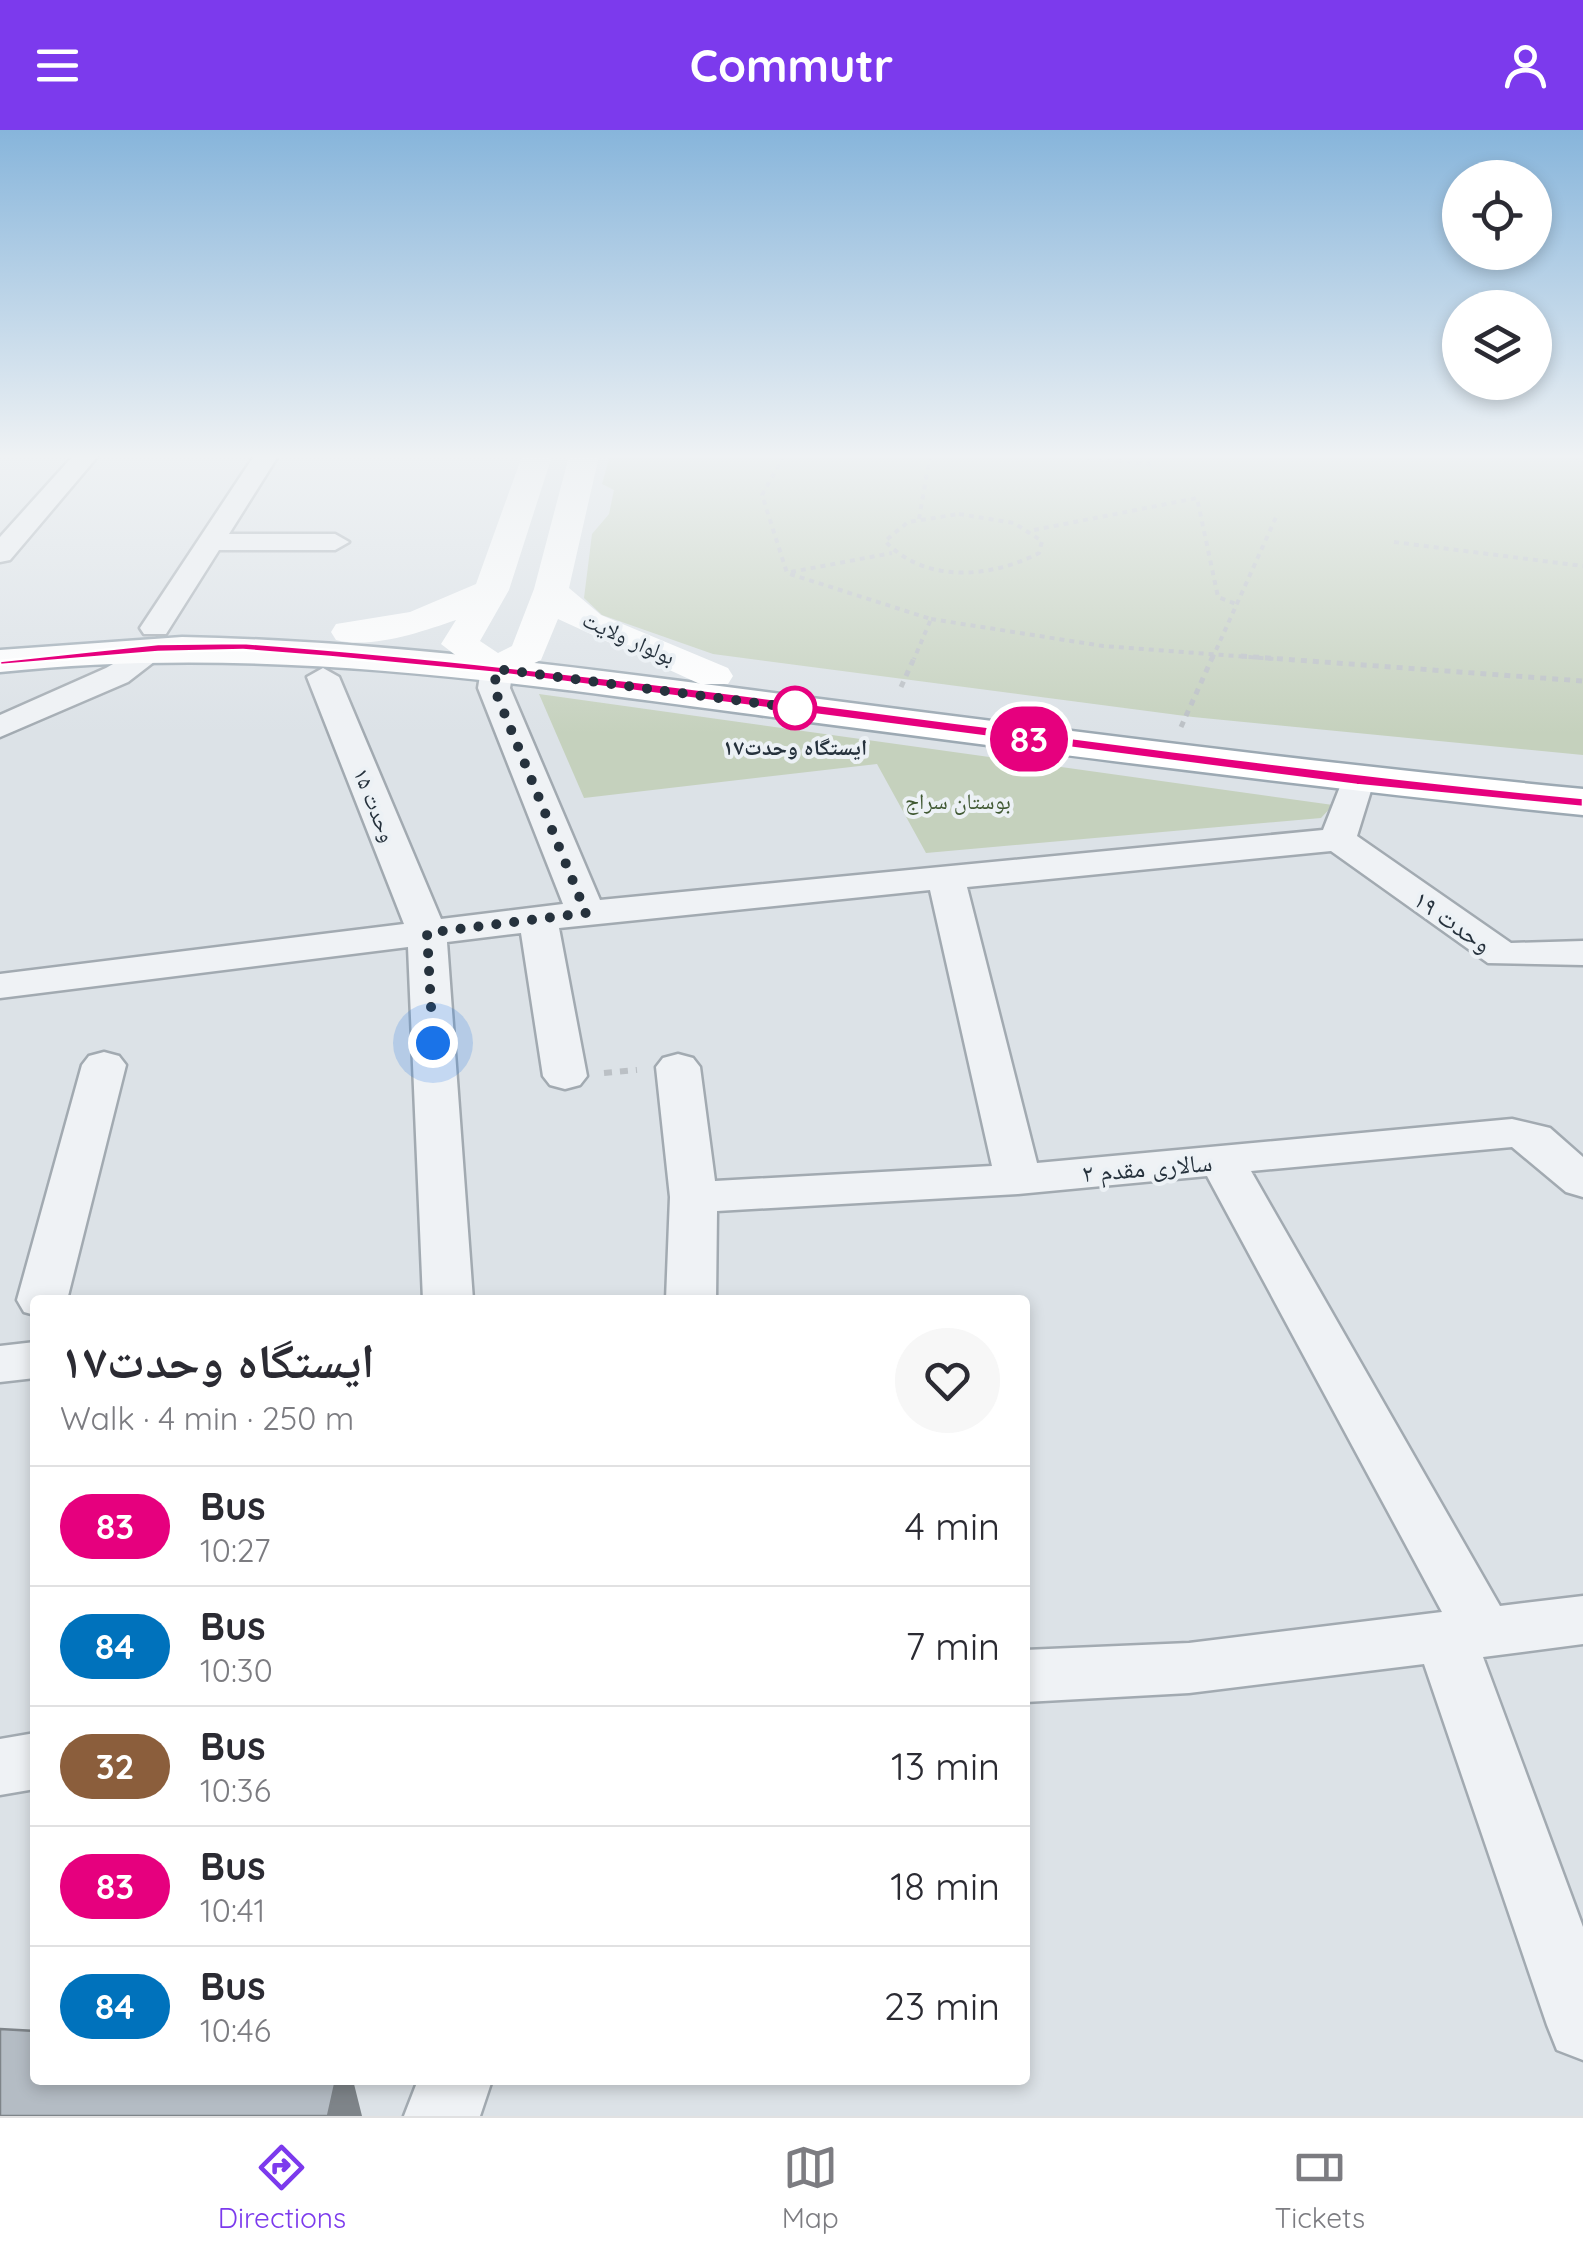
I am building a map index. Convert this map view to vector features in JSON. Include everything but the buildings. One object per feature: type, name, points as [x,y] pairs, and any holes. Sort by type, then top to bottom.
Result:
[{"type":"main road","points":[[460,644],[490,590],[504,549]]},
{"type":"main road","points":[[513,661],[551,589],[561,549]]},
{"type":"main road","points":[[0,634],[156,638],[349,632],[428,620],[456,610],[490,590],[516,598],[551,589]]},
{"type":"main road","name":"بولوار ولایت","points":[[551,589],[570,611],[588,622],[714,676]]},
{"type":"main road","points":[[349,632],[460,644],[513,661],[1357,781],[1583,802]]},
{"type":"main road","points":[[0,661],[156,638],[714,676],[1176,737],[1583,780]]},
{"type":"street","points":[[0,727],[117,676],[156,638],[208,549]]},
{"type":"street","points":[[513,661],[494,688],[586,913]]},
{"type":"street","name":"وحدت ۱۵","points":[[323,676],[427,933],[448,1295]]},
{"type":"street","points":[[0,986],[586,913],[1338,839],[1357,781]]},
{"type":"street","name":"وحدت ۱۹","points":[[1338,839],[1502,955],[1583,953]]},
{"type":"street","points":[[946,878],[1018,1179]]},
{"type":"street","points":[[538,919],[565,1076]]},
{"type":"street","points":[[43,1295],[104,1065]]},
{"type":"street","points":[[678,1067],[694,1197],[690,1295]]},
{"type":"street","name":"سالاری مقدم ۲","points":[[694,1197],[1018,1179],[1524,1134],[1583,1182]]},
{"type":"street","points":[[1222,1161],[1464,1634],[1583,2024]]},
{"type":"street","points":[[1030,1676],[1189,1668],[1583,1620]]},
{"type":"street","points":[[0,1767],[30,1761]]},
{"type":"street","points":[[442,2116],[453,2085]]},
{"type":"path","points":[[779,549],[787,572]]},
{"type":"path","points":[[890,549],[892,553]]},
{"type":"path","points":[[787,572],[892,553],[938,569],[1000,569],[1039,553],[1040,549]]},
{"type":"path","points":[[1208,549],[1218,597],[1236,604]]},
{"type":"path","points":[[1176,737],[1262,549]]},
{"type":"path","points":[[1447,549],[1583,566]]},
{"type":"path","points":[[787,572],[932,619],[1016,635],[1213,654],[1583,680]]},
{"type":"path","points":[[892,699],[905,682],[932,619]]},
{"type":"path","points":[[565,1076],[678,1067]]},
{"type":"green space","points":[[590,549],[1583,549],[1583,755],[1193,717],[713,654],[602,615],[584,598]]},
{"type":"green space","name":"بوستان سراج","points":[[539,694],[1333,805],[1321,818],[926,853],[877,764],[584,798]]},
{"type":"bus line","name":"83","points":[[0,661],[158,648],[243,646],[330,653],[497,669],[1357,781],[1583,802]]},
{"type":"place","name":"ایستگاه وحدت۱۷","points":[[795,708]]},
{"type":"route","points":[[433,1043],[427,933],[586,913],[494,688],[497,669],[795,708]]}]
